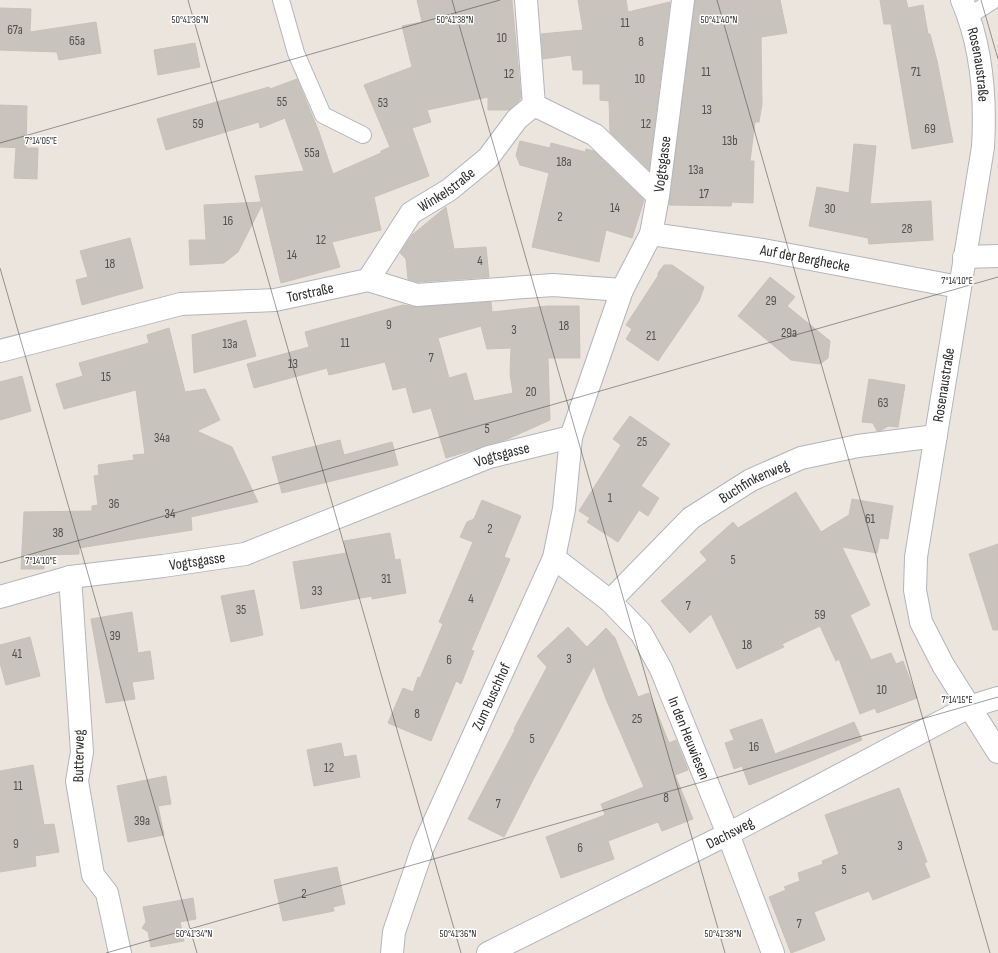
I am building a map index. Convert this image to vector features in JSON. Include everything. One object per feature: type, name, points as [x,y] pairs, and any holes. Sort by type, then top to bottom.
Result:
[{"type":"street","points":[[526,0],[534,105],[595,134],[658,196]]},
{"type":"street","name":"Vogtsgasse","points":[[0,597],[70,576],[163,566],[245,554],[489,457],[571,437],[622,290],[651,234],[658,196],[683,0]]},
{"type":"street","name":"Rosenaustraße","points":[[966,8],[980,58],[985,111],[983,147],[916,557],[915,590],[921,622],[943,665],[998,752]]},
{"type":"street","name":"Winkelstraße","points":[[368,280],[411,213],[448,190],[488,158],[517,119],[534,105]]},
{"type":"street","name":"Auf der Berghecke","points":[[651,234],[763,250],[959,287]]},
{"type":"street","points":[[964,257],[998,256]]},
{"type":"street","name":"Torstraße","points":[[0,351],[181,304],[275,300],[368,280],[417,295],[553,284],[622,290]]},
{"type":"street","name":"Buchfinkenweg","points":[[610,601],[691,518],[751,480],[801,458],[858,446],[936,436]]},
{"type":"street","name":"Zum Buschhof","points":[[392,953],[394,932],[423,847],[554,558],[564,509],[571,437]]},
{"type":"street","name":"In den Heuwiesen","points":[[554,558],[610,601],[641,633],[661,669],[728,834],[773,953]]},
{"type":"street","name":"Butterweg","points":[[70,576],[82,752],[77,781],[93,875],[107,893],[120,953]]},
{"type":"street","name":"Dachsweg","points":[[488,953],[728,834],[969,707],[998,698]]},
{"type":"lane","points":[[281,0],[296,53],[323,116],[364,135]]},
{"type":"lane","points":[[966,8],[994,0]]},
{"type":"building","points":[[417,0],[512,0],[521,98],[518,102],[509,110],[488,110],[488,97],[427,110],[431,122],[412,128],[429,176],[374,197],[381,230],[332,242],[340,267],[281,283],[262,205],[238,252],[224,263],[190,265],[189,240],[206,240],[204,205],[261,202],[255,176],[304,171],[285,118],[260,128],[259,122],[166,150],[157,119],[269,87],[270,89],[297,79],[319,132],[333,174],[381,153],[381,151],[390,147],[364,85],[412,67],[402,26],[422,22]]},
{"type":"building","points":[[578,0],[626,0],[628,12],[670,2],[649,170],[610,132],[609,101],[600,100],[600,84],[583,84],[583,70],[573,70],[571,55],[543,59],[541,34],[583,30]]},
{"type":"building","points":[[695,0],[780,0],[787,33],[761,37],[762,104],[759,122],[755,122],[750,161],[754,161],[753,203],[732,202],[731,206],[669,205]]},
{"type":"building","points":[[880,0],[906,0],[908,8],[923,5],[928,34],[930,34],[937,61],[953,142],[912,149],[891,24],[884,24]]},
{"type":"building","points":[[0,8],[31,9],[30,32],[96,22],[101,53],[59,60],[57,52],[0,50]]},
{"type":"building","points":[[195,43],[200,67],[158,75],[154,50]]},
{"type":"building","points":[[0,105],[27,106],[26,148],[0,147]]},
{"type":"building","points":[[520,141],[550,148],[551,143],[585,152],[586,149],[594,151],[644,200],[632,238],[606,230],[599,262],[532,247],[549,173],[520,165],[516,155]]},
{"type":"building","points":[[854,144],[876,146],[870,204],[931,201],[933,240],[869,244],[868,238],[809,226],[817,187],[849,193]]},
{"type":"building","points":[[16,148],[38,148],[37,179],[14,178]]},
{"type":"building","points":[[446,207],[454,249],[486,247],[489,277],[418,282],[408,279],[406,259],[400,253],[412,235]]},
{"type":"building","points":[[130,238],[143,288],[82,305],[76,280],[88,277],[80,251]]},
{"type":"building","points":[[664,265],[672,265],[704,287],[699,301],[658,361],[626,339],[632,329],[626,325]]},
{"type":"building","points":[[770,277],[795,297],[787,306],[830,341],[828,358],[820,364],[791,360],[738,316]]},
{"type":"building","points":[[491,302],[492,312],[547,306],[579,306],[580,358],[548,358],[550,420],[508,439],[446,458],[431,408],[413,413],[406,387],[393,390],[385,362],[329,375],[327,368],[254,388],[247,364],[309,347],[305,332],[403,305],[418,307]],"holes":[[[481,326],[487,349],[511,348],[510,374],[513,393],[474,401],[466,373],[449,378],[438,338]]]},
{"type":"building","points":[[246,320],[256,356],[194,373],[192,335]]},
{"type":"building","points":[[169,328],[185,392],[205,389],[220,420],[197,431],[232,447],[258,502],[191,517],[192,530],[79,548],[79,554],[44,555],[44,569],[21,569],[24,512],[92,511],[92,506],[98,505],[94,476],[99,475],[98,465],[134,460],[133,455],[145,454],[136,390],[64,409],[56,384],[83,376],[79,363],[149,343],[147,335]]},
{"type":"building","points":[[22,376],[31,411],[0,420],[0,382]]},
{"type":"building","points":[[869,379],[905,385],[898,427],[888,426],[877,431],[873,423],[862,422]]},
{"type":"building","points":[[630,416],[670,444],[641,486],[659,498],[648,516],[639,510],[618,542],[587,522],[590,518],[579,511],[621,445],[613,439]]},
{"type":"building","points":[[340,440],[344,455],[392,442],[398,465],[282,493],[272,457]]},
{"type":"building","points":[[796,492],[821,532],[849,515],[852,499],[893,506],[888,539],[880,538],[877,553],[842,547],[870,605],[850,615],[871,660],[891,653],[896,664],[903,661],[917,698],[877,713],[875,708],[860,714],[839,659],[836,661],[820,626],[782,644],[784,647],[737,669],[711,614],[690,633],[661,601],[707,560],[700,552],[733,522],[738,528]]},
{"type":"building","points":[[482,500],[521,516],[504,557],[510,559],[471,650],[474,651],[461,684],[456,681],[431,741],[388,723],[403,688],[413,692],[418,677],[420,678],[443,624],[439,622],[473,542],[460,537],[467,522],[474,519]]},
{"type":"building","points":[[390,533],[395,560],[400,559],[406,593],[372,599],[372,596],[301,609],[293,562],[346,553],[344,541]]},
{"type":"building","points":[[998,544],[998,630],[993,630],[969,554]]},
{"type":"building","points":[[254,590],[263,635],[231,642],[221,596]]},
{"type":"building","points":[[132,612],[138,653],[150,651],[154,679],[132,682],[135,699],[106,703],[91,619]]},
{"type":"building","points":[[568,627],[587,647],[606,628],[615,638],[638,697],[649,693],[669,743],[676,740],[688,770],[675,775],[693,819],[662,831],[658,822],[608,841],[614,859],[561,878],[546,837],[605,815],[601,804],[644,787],[606,699],[594,666],[504,837],[468,819],[547,667],[537,656]]},
{"type":"building","points":[[30,637],[40,676],[6,685],[0,663],[0,645]]},
{"type":"building","points":[[762,719],[775,754],[854,722],[862,740],[749,785],[742,766],[734,769],[725,743],[734,740],[730,730]]},
{"type":"building","points":[[341,743],[344,757],[356,755],[360,777],[314,786],[307,750]]},
{"type":"building","points":[[33,765],[44,825],[54,824],[59,852],[35,856],[36,866],[0,872],[0,771]]},
{"type":"building","points":[[166,776],[171,804],[158,806],[164,835],[128,842],[117,786]]},
{"type":"building","points":[[899,788],[927,862],[924,863],[930,877],[873,900],[869,891],[814,912],[825,940],[791,953],[769,897],[786,890],[784,887],[800,881],[798,873],[823,864],[822,861],[839,854],[825,815]]},
{"type":"building","points":[[337,867],[345,904],[333,907],[334,911],[283,921],[274,880]]},
{"type":"building","points":[[193,898],[196,919],[180,922],[184,941],[151,947],[148,932],[142,928],[146,922],[143,907]]}]
